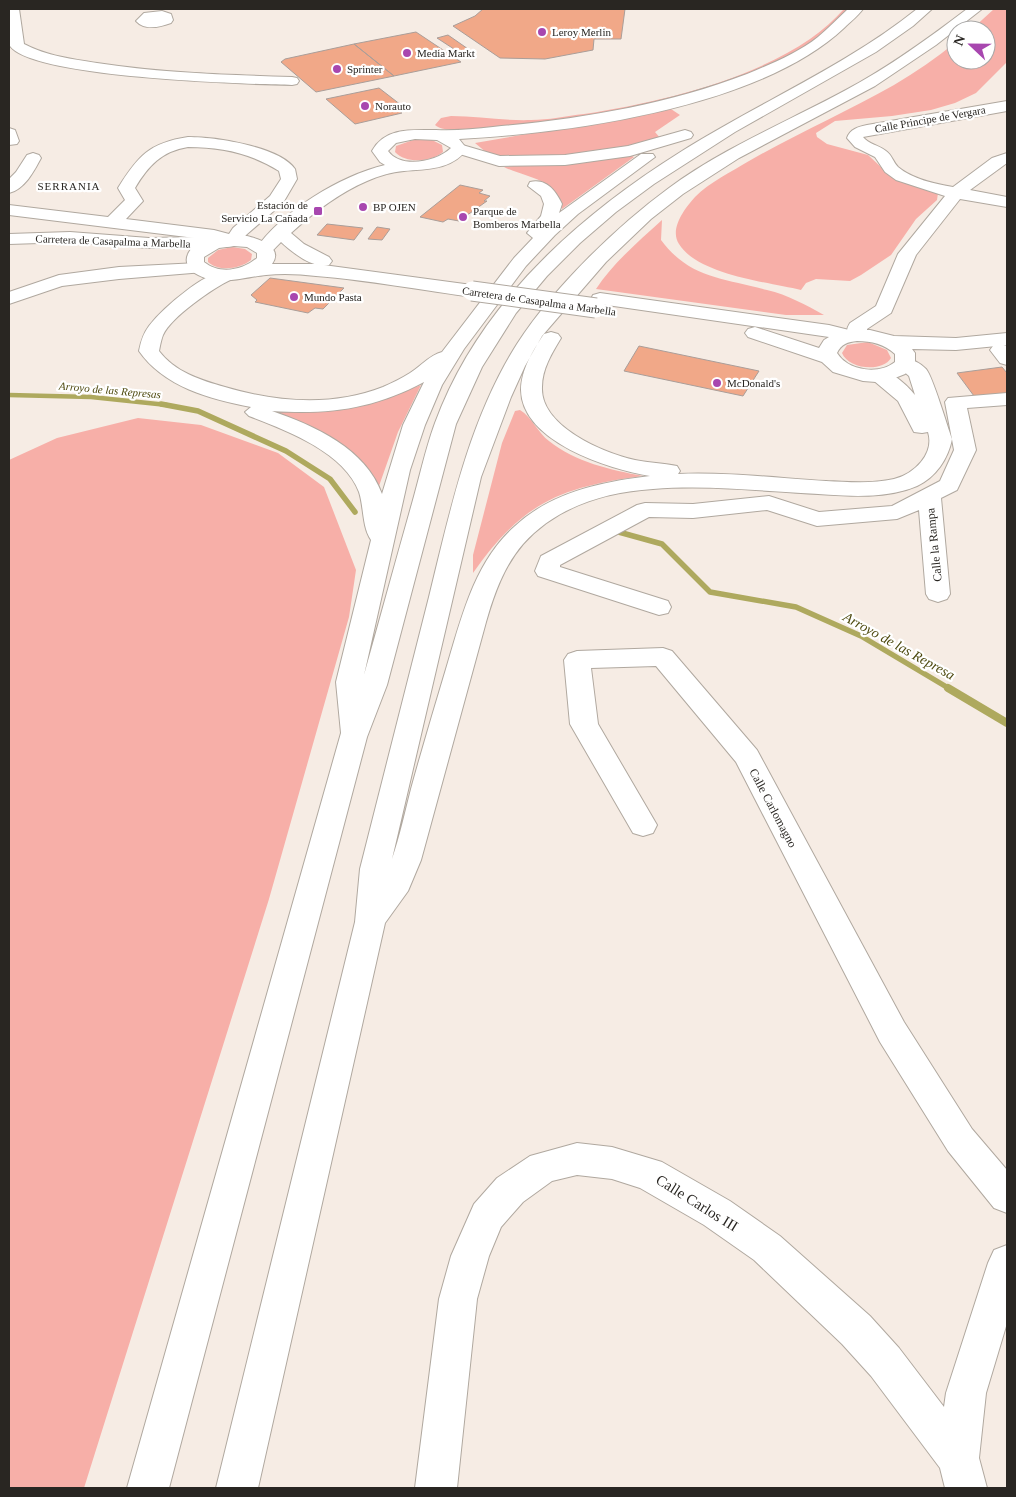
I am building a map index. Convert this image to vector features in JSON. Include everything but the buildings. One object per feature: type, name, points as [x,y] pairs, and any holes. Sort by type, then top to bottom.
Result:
[{"type":"main road","points":[[12,9],[12,37],[17,46],[24,52],[70,63],[208,79],[292,81]]},
{"type":"main road","points":[[135,9],[149,16]]},
{"type":"main road","points":[[381,153],[385,143],[398,137],[415,134],[499,132],[648,109],[712,91],[765,71],[806,50],[839,28],[856,9]]},
{"type":"main road","points":[[148,1488],[353,737],[374,685],[445,424],[462,385],[482,349],[504,316],[554,256],[580,232],[633,190],[703,143],[826,74],[892,34],[925,9]]},
{"type":"main road","points":[[237,1488],[370,922],[375,869],[470,477],[490,421],[522,352],[543,320],[598,258],[632,225],[695,178],[760,140],[855,91],[946,32],[975,9]]},
{"type":"main road","name":"Calle Principe de Vergara","points":[[956,193],[912,180],[893,171],[888,166],[884,157],[856,141],[856,134],[867,130],[1007,106]]},
{"type":"main road","points":[[353,737],[349,682],[399,470],[414,426],[432,385],[455,347],[520,262],[572,210],[640,162],[701,126]]},
{"type":"main road","points":[[457,146],[499,132]]},
{"type":"main road","points":[[435,135],[448,139],[457,146],[499,161],[565,160],[630,151],[685,134]]},
{"type":"main road","points":[[113,222],[134,201],[126,188],[130,181],[159,150],[180,142],[252,150],[277,161],[286,168],[289,179],[277,199],[230,242]]},
{"type":"main road","points":[[381,153],[387,159],[407,165],[428,166],[441,163],[455,156],[457,146]]},
{"type":"main road","points":[[381,153],[314,190],[265,228],[198,252],[194,260],[197,267],[192,283],[143,328],[136,340],[136,351],[146,367],[169,383],[308,432],[344,458],[363,478],[374,502],[381,545]]},
{"type":"main road","points":[[9,188],[23,175],[34,158]]},
{"type":"main road","points":[[828,357],[827,350],[831,344],[853,336],[856,327],[884,309],[908,254],[956,193],[1004,161]]},
{"type":"main road","points":[[407,165],[370,174],[347,184],[327,197],[282,232],[265,251],[266,259],[262,263],[206,286],[164,321],[153,334],[149,351],[158,365],[178,378],[217,392],[250,401],[288,406],[319,407],[349,403],[382,395],[411,382],[455,347]]},
{"type":"main road","points":[[520,262],[526,246],[549,217],[554,204],[548,193],[536,186]]},
{"type":"main road","points":[[956,193],[976,195],[1007,202]]},
{"type":"main road","name":"Carretera de Casapalma a Marbella","points":[[9,210],[214,235],[230,242]]},
{"type":"main road","points":[[282,232],[298,248],[323,261]]},
{"type":"main road","name":"Carretera de Casapalma a Marbella","points":[[9,239],[70,237],[156,243],[230,242],[256,244],[265,251],[475,287]]},
{"type":"main road","name":"Carretera de Casapalma a Marbella","points":[[9,248],[70,246],[144,252],[167,256],[210,273],[235,273],[269,269],[316,270],[475,287],[598,304],[829,331],[853,336],[871,336],[890,341],[956,344],[1006,349]]},
{"type":"main road","points":[[9,298],[59,281],[120,273],[197,267]]},
{"type":"main road","points":[[570,290],[560,322],[535,365],[532,396],[535,407],[564,438],[581,448],[620,462],[642,468],[681,472],[848,479],[885,476],[903,468],[918,458],[924,448],[925,436],[915,411],[904,393],[877,376]]},
{"type":"main road","name":"Carretera de Casapalma a Marbella","points":[[598,304],[749,331],[828,357],[834,364],[848,371],[877,376]]},
{"type":"main road","points":[[370,922],[403,872],[442,724],[483,591],[505,551],[518,536],[559,505],[583,495],[617,486],[691,481],[864,488],[900,484],[914,479],[934,461],[940,450],[941,439],[918,373],[906,363],[905,353],[890,341],[884,309]]},
{"type":"main road","points":[[877,376],[895,372],[906,363],[1006,349]]},
{"type":"main road","points":[[658,607],[547,572],[549,561],[645,510],[693,511],[769,503],[817,518],[897,512],[949,485],[965,450],[955,402],[1007,399]]},
{"type":"main road","name":"Calle la Rampa","points":[[929,496],[938,594]]},
{"type":"main road","name":"Calle Carlomagno","points":[[643,825],[584,724],[578,660],[663,657],[747,757],[892,1032],[960,1140],[1007,1196]]},
{"type":"main road","name":"Calle Carlos III","points":[[436,1488],[458,1299],[473,1248],[487,1216],[510,1190],[543,1167],[576,1158],[612,1162],[649,1174],[709,1208],[767,1248],[856,1330],[885,1362],[962,1473]]},
{"type":"main road","points":[[962,1473],[966,1393],[1007,1263]]},
{"type":"shaded area","points":[[844,9],[850,9],[823,34],[792,54],[749,74],[695,93],[665,101],[596,114],[513,127],[450,130],[435,125],[441,118],[451,116],[521,120],[558,118],[671,97],[731,78],[786,54],[810,39]]},
{"type":"shaded area","points":[[994,9],[1007,9],[1007,62],[976,93],[955,103],[931,110],[892,116],[835,121],[816,133],[817,137],[827,144],[868,155],[898,179],[938,193],[937,200],[916,219],[891,255],[850,281],[816,279],[806,283],[801,290],[735,276],[717,270],[688,255],[679,244],[676,238],[677,225],[687,207],[707,187],[767,151],[894,85],[946,50],[946,70],[996,70],[996,20],[982,20]]},
{"type":"shaded area","points":[[671,109],[680,115],[655,132],[661,139],[641,145],[564,156],[495,155],[487,153],[475,143]]},
{"type":"shaded area","points":[[416,139],[432,140],[442,145],[443,152],[425,160],[412,160],[395,152],[396,146]]},
{"type":"shaded area","points":[[630,155],[634,157],[562,209],[559,198],[547,185],[540,180],[504,167]]},
{"type":"shaded area","points":[[662,220],[661,240],[684,263],[709,275],[782,295],[824,315],[786,315],[596,289],[618,261]]},
{"type":"shaded area","points":[[232,247],[245,249],[252,254],[251,260],[241,266],[230,268],[218,267],[208,262],[208,258],[218,250]]},
{"type":"shaded area","points":[[868,342],[887,350],[891,358],[887,363],[873,367],[858,366],[851,363],[842,353],[847,345]]},
{"type":"shaded area","points":[[421,385],[398,432],[379,486],[277,415],[249,407],[356,406],[377,401]]},
{"type":"shaded area","points":[[520,410],[545,438],[570,454],[606,468],[643,476],[588,486],[545,502],[526,514],[509,530],[491,549],[473,573],[473,555],[502,443],[515,411]]},
{"type":"shaded area","points":[[138,418],[201,425],[278,453],[324,487],[356,570],[349,617],[269,899],[84,1488],[9,1488],[9,460],[57,438]]},
{"type":"waterway","name":"Arroyo de las Represas","points":[[9,395],[91,397],[165,405]]},
{"type":"waterway","name":"Arroyo de las Represas","points":[[161,404],[165,405]]},
{"type":"waterway","name":"Arroyo de las Represas","points":[[165,405],[198,411],[286,451],[330,479],[355,512]]},
{"type":"waterway","name":"Arroyo de las Represa","points":[[615,531],[662,544],[710,592],[796,607],[861,636],[950,689]]},
{"type":"waterway","name":"Arroyo de las Represa","points":[[948,688],[1007,723]]},
{"type":"place","name":"Leroy Merlin","points":[[542,32]]},
{"type":"place","name":"Media Markt","points":[[407,53]]},
{"type":"place","name":"Sprinter","points":[[337,69]]},
{"type":"place","name":"Norauto","points":[[365,106]]},
{"type":"place","name":"BP OJEN","points":[[363,207]]},
{"type":"place","name":"Estación de Servicio La Cañada","points":[[318,211]]},
{"type":"place","name":"Parque de Bomberos Marbella","points":[[463,217]]},
{"type":"place","name":"Mundo Pasta","points":[[294,297]]},
{"type":"place","name":"McDonald's","points":[[717,383]]},
{"type":"district","name":"SERRANIA","points":[[69,186]]}]
